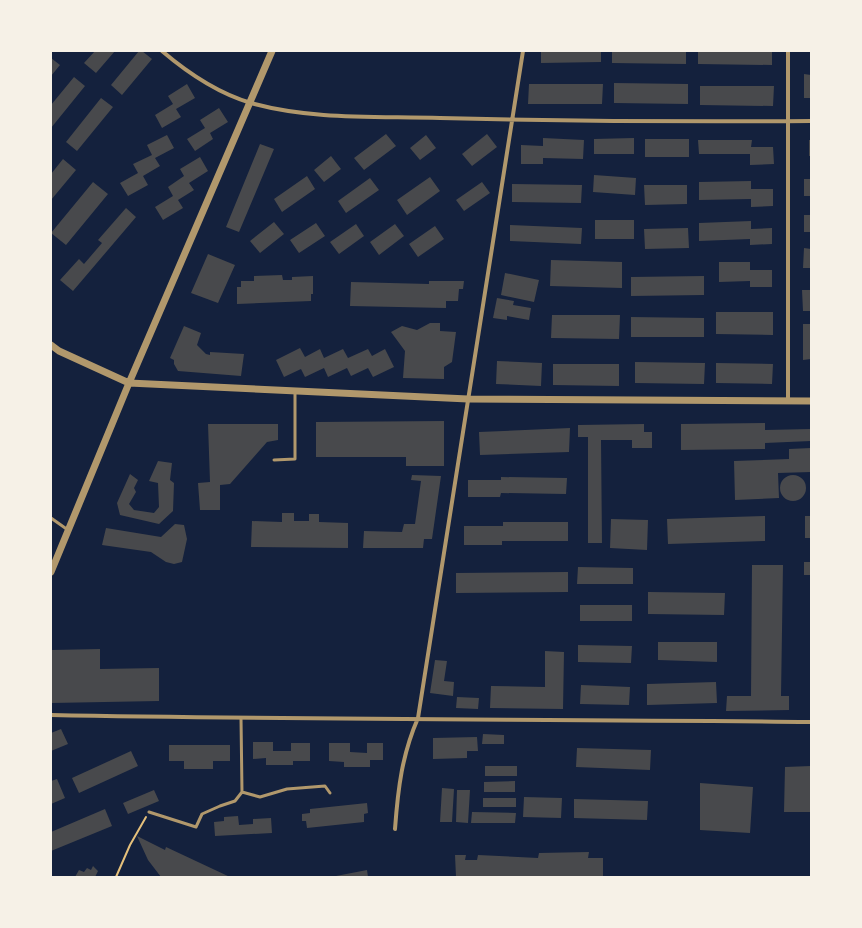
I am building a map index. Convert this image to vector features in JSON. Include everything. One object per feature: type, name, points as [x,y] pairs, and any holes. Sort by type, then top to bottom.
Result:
[{"type":"street","points":[[162,51],[189,73],[216,89],[250,102],[308,114],[513,120],[811,121]]},
{"type":"street","points":[[51,572],[128,383],[272,51]]},
{"type":"street","points":[[395,828],[398,793],[407,743],[418,718],[523,51]]},
{"type":"street","points":[[788,51],[788,400]]},
{"type":"street","points":[[51,345],[128,383],[468,399],[811,400]]},
{"type":"street","points":[[51,715],[241,718],[418,718],[811,722]]},
{"type":"lane","points":[[274,460],[295,459],[295,391]]},
{"type":"lane","points":[[51,518],[68,530]]},
{"type":"lane","points":[[148,812],[196,827],[202,814],[235,801],[242,792],[241,718]]},
{"type":"lane","points":[[242,792],[260,797],[287,789],[325,786],[330,793]]},
{"type":"path","points":[[116,877],[130,845],[148,812]]},
{"type":"building","points":[[95,51],[115,51],[96,73],[84,63]]},
{"type":"building","points":[[139,51],[142,51],[152,59],[122,95],[111,85]]},
{"type":"building","points":[[541,51],[601,51],[601,62],[541,63]]},
{"type":"building","points":[[612,51],[686,51],[686,64],[612,63]]},
{"type":"building","points":[[698,51],[772,51],[772,65],[698,64]]},
{"type":"building","points":[[51,58],[60,65],[51,76]]},
{"type":"building","points":[[804,74],[811,75],[811,98],[804,98]]},
{"type":"building","points":[[74,77],[85,86],[51,128],[51,105]]},
{"type":"building","points":[[614,83],[688,84],[688,104],[614,103]]},
{"type":"building","points":[[187,84],[195,98],[176,109],[181,117],[162,128],[155,115],[173,104],[168,96]]},
{"type":"building","points":[[529,84],[603,84],[602,104],[528,104]]},
{"type":"building","points":[[700,86],[774,86],[773,106],[700,105]]},
{"type":"building","points":[[101,98],[113,107],[77,151],[66,142]]},
{"type":"building","points":[[219,108],[228,122],[210,133],[213,139],[195,151],[187,139],[205,128],[200,120]]},
{"type":"building","points":[[386,134],[396,146],[364,170],[354,158]]},
{"type":"building","points":[[487,134],[497,147],[472,166],[462,154]]},
{"type":"building","points":[[167,135],[174,148],[155,158],[160,166],[143,176],[148,185],[128,196],[120,183],[138,173],[133,164],[152,155],[147,145]]},
{"type":"building","points":[[426,135],[436,148],[420,160],[410,148]]},
{"type":"building","points":[[543,138],[584,140],[583,159],[543,158],[543,164],[521,164],[521,145],[543,146]]},
{"type":"building","points":[[634,138],[634,154],[594,154],[594,139]]},
{"type":"building","points":[[645,139],[689,139],[689,157],[645,157]]},
{"type":"building","points":[[698,140],[752,140],[751,147],[773,147],[774,164],[750,165],[750,154],[699,154]]},
{"type":"building","points":[[809,140],[811,140],[811,156],[809,156]]},
{"type":"building","points":[[260,144],[274,149],[239,232],[226,227]]},
{"type":"building","points":[[331,156],[341,169],[324,182],[314,170]]},
{"type":"building","points":[[200,157],[208,171],[189,183],[194,190],[178,200],[183,208],[163,220],[155,207],[173,196],[168,187],[184,176],[180,169]]},
{"type":"building","points":[[63,159],[76,170],[51,200],[51,174]]},
{"type":"building","points":[[594,175],[636,178],[635,195],[593,192]]},
{"type":"building","points":[[307,176],[315,189],[282,212],[274,199]]},
{"type":"building","points":[[430,177],[440,191],[407,215],[397,200]]},
{"type":"building","points":[[370,178],[379,190],[346,213],[338,201]]},
{"type":"building","points":[[804,179],[811,179],[811,196],[804,196]]},
{"type":"building","points":[[751,181],[751,189],[773,189],[773,206],[751,207],[751,199],[699,200],[699,182]]},
{"type":"building","points":[[93,182],[108,194],[66,245],[51,233]]},
{"type":"building","points":[[482,182],[490,193],[464,211],[456,200]]},
{"type":"building","points":[[512,184],[582,185],[581,203],[512,202]]},
{"type":"building","points":[[644,185],[687,185],[687,204],[645,205]]},
{"type":"building","points":[[126,208],[136,217],[73,291],[60,280],[79,259],[84,264],[102,243],[98,240]]},
{"type":"building","points":[[804,215],[811,215],[811,232],[804,232]]},
{"type":"building","points":[[595,220],[634,220],[634,239],[595,239]]},
{"type":"building","points":[[751,221],[751,229],[772,228],[772,244],[750,245],[750,239],[699,241],[699,223]]},
{"type":"building","points":[[274,222],[284,234],[260,253],[250,241]]},
{"type":"building","points":[[316,223],[325,236],[299,253],[290,240]]},
{"type":"building","points":[[356,224],[364,236],[339,254],[330,242]]},
{"type":"building","points":[[395,224],[404,236],[379,255],[370,242]]},
{"type":"building","points":[[510,225],[582,228],[581,244],[510,241]]},
{"type":"building","points":[[435,226],[444,239],[418,257],[409,244]]},
{"type":"building","points":[[688,228],[689,248],[645,249],[644,229]]},
{"type":"building","points":[[804,248],[811,249],[811,268],[803,268]]},
{"type":"building","points":[[208,254],[235,265],[218,303],[191,293]]},
{"type":"building","points":[[551,260],[622,262],[622,288],[550,286]]},
{"type":"building","points":[[719,262],[750,262],[750,270],[772,270],[772,287],[750,287],[750,281],[719,282]]},
{"type":"building","points":[[505,273],[539,280],[534,302],[501,295]]},
{"type":"building","points":[[282,275],[283,280],[292,280],[292,277],[313,276],[313,294],[311,294],[311,301],[237,304],[237,287],[241,287],[241,281],[254,281],[254,276]]},
{"type":"building","points":[[704,276],[704,295],[631,296],[631,277]]},
{"type":"building","points":[[429,281],[464,281],[463,289],[459,289],[458,301],[446,301],[446,308],[350,306],[351,282],[429,284]]},
{"type":"building","points":[[802,290],[811,290],[811,311],[803,311]]},
{"type":"building","points":[[497,298],[514,301],[513,305],[531,308],[529,320],[507,316],[507,320],[493,318]]},
{"type":"building","points":[[716,312],[773,312],[773,335],[716,334]]},
{"type":"building","points":[[552,315],[620,315],[619,339],[551,338]]},
{"type":"building","points":[[631,317],[704,318],[704,337],[631,337]]},
{"type":"building","points":[[430,323],[440,323],[440,331],[456,332],[452,362],[444,367],[444,379],[403,378],[405,351],[391,332],[402,326],[417,330]]},
{"type":"building","points":[[803,324],[811,324],[811,359],[803,360]]},
{"type":"building","points":[[184,326],[201,333],[197,345],[206,354],[210,355],[210,352],[244,354],[241,376],[178,371],[174,364],[174,360],[170,358]]},
{"type":"building","points":[[300,348],[305,357],[320,349],[324,358],[343,349],[348,358],[368,349],[372,356],[385,349],[394,367],[373,377],[368,368],[351,376],[347,368],[328,377],[324,368],[305,377],[301,369],[284,377],[276,360]]},
{"type":"building","points":[[497,361],[542,363],[541,386],[496,384]]},
{"type":"building","points":[[635,362],[705,363],[704,384],[635,383]]},
{"type":"building","points":[[716,363],[773,364],[772,384],[716,383]]},
{"type":"building","points":[[553,364],[619,364],[619,386],[553,385]]},
{"type":"building","points":[[444,421],[444,466],[406,466],[406,457],[316,457],[316,422]]},
{"type":"building","points":[[765,423],[765,430],[811,429],[811,441],[765,443],[765,449],[681,450],[681,424]]},
{"type":"building","points":[[208,424],[278,424],[278,440],[267,442],[230,484],[220,485],[220,510],[200,510],[198,483],[210,482]]},
{"type":"building","points":[[644,424],[644,432],[652,432],[652,448],[632,448],[632,440],[601,440],[602,543],[588,543],[588,437],[578,437],[578,425]]},
{"type":"building","points":[[570,428],[569,452],[480,455],[479,432]]},
{"type":"building","points":[[811,448],[811,472],[778,473],[779,498],[735,500],[734,461],[789,459],[789,449]]},
{"type":"building","points":[[158,461],[172,463],[170,480],[174,483],[173,511],[159,524],[120,515],[117,503],[130,474],[138,480],[134,488],[136,492],[129,504],[134,510],[154,513],[159,507],[158,483],[149,481]]},
{"type":"building","points":[[412,475],[441,476],[432,539],[424,539],[423,548],[363,548],[364,531],[402,532],[404,524],[415,524],[421,481],[411,480]]},
{"type":"building","points":[[793,475],[802,479],[806,488],[802,497],[793,501],[784,497],[780,488],[784,479]]},
{"type":"building","points":[[501,477],[567,478],[566,494],[501,493],[500,497],[468,497],[468,480],[501,480]]},
{"type":"building","points":[[282,513],[294,513],[294,521],[309,521],[309,514],[319,514],[319,522],[348,523],[348,548],[251,547],[252,521],[282,522]]},
{"type":"building","points":[[765,516],[765,541],[668,544],[667,519]]},
{"type":"building","points":[[805,516],[811,516],[811,538],[805,538]]},
{"type":"building","points":[[611,519],[648,520],[647,550],[610,548]]},
{"type":"building","points":[[503,522],[568,522],[568,541],[502,541],[502,545],[464,545],[464,526],[503,526]]},
{"type":"building","points":[[175,524],[184,525],[187,539],[182,562],[174,564],[166,562],[151,552],[102,545],[106,528],[161,537]]},
{"type":"building","points":[[804,562],[811,562],[811,575],[804,575]]},
{"type":"building","points":[[752,565],[783,565],[781,696],[789,696],[789,710],[726,711],[727,696],[751,696]]},
{"type":"building","points":[[578,567],[633,568],[633,584],[577,584]]},
{"type":"building","points":[[568,572],[568,592],[456,593],[456,573]]},
{"type":"building","points":[[648,592],[725,593],[724,615],[648,614]]},
{"type":"building","points":[[580,605],[632,605],[632,621],[580,621]]},
{"type":"building","points":[[658,642],[717,642],[717,662],[658,660]]},
{"type":"building","points":[[578,645],[632,646],[631,663],[578,662]]},
{"type":"building","points":[[100,649],[100,669],[159,668],[159,701],[51,703],[51,650]]},
{"type":"building","points":[[545,651],[564,652],[563,709],[490,708],[491,686],[545,687]]},
{"type":"building","points":[[435,660],[447,661],[444,681],[454,682],[453,696],[430,693]]},
{"type":"building","points":[[716,682],[717,703],[647,705],[647,684]]},
{"type":"building","points":[[581,685],[630,687],[629,705],[580,704]]},
{"type":"building","points":[[457,697],[479,698],[478,709],[456,708]]},
{"type":"building","points":[[61,729],[68,744],[51,751],[51,733]]},
{"type":"building","points":[[483,734],[504,735],[504,744],[482,744]]},
{"type":"building","points":[[477,737],[478,751],[467,751],[467,758],[433,759],[433,738]]},
{"type":"building","points":[[253,742],[273,742],[273,751],[291,751],[291,743],[310,743],[310,761],[293,761],[293,765],[266,765],[266,758],[253,759]]},
{"type":"building","points":[[329,743],[350,743],[350,752],[367,753],[367,743],[383,743],[383,760],[370,760],[370,767],[344,767],[344,762],[329,761]]},
{"type":"building","points":[[169,745],[230,745],[230,761],[213,761],[213,769],[184,769],[184,761],[169,761]]},
{"type":"building","points":[[577,748],[651,750],[650,770],[576,767]]},
{"type":"building","points":[[131,751],[138,766],[79,793],[72,778]]},
{"type":"building","points":[[485,766],[517,766],[517,776],[485,776]]},
{"type":"building","points":[[811,766],[811,812],[784,812],[785,767]]},
{"type":"building","points":[[57,779],[65,798],[51,804],[51,781]]},
{"type":"building","points":[[515,781],[515,792],[484,792],[484,782]]},
{"type":"building","points":[[700,783],[753,787],[750,833],[700,830]]},
{"type":"building","points":[[442,788],[454,789],[452,822],[440,822]]},
{"type":"building","points":[[154,790],[159,801],[128,814],[123,803]]},
{"type":"building","points":[[457,790],[470,790],[468,823],[456,822]]},
{"type":"building","points":[[524,797],[562,798],[561,818],[523,817]]},
{"type":"building","points":[[483,798],[516,798],[516,807],[483,807]]},
{"type":"building","points":[[574,799],[648,801],[647,820],[574,818]]},
{"type":"building","points":[[367,803],[368,813],[364,814],[364,822],[307,828],[306,821],[302,821],[302,814],[310,813],[310,809]]},
{"type":"building","points":[[105,809],[112,826],[51,851],[51,832]]},
{"type":"building","points":[[472,812],[516,813],[515,823],[471,823]]},
{"type":"building","points":[[238,816],[239,825],[253,824],[253,819],[271,818],[272,833],[215,836],[214,822],[224,821],[224,817]]},
{"type":"building","points":[[137,836],[165,850],[166,847],[230,877],[161,877],[148,860]]},
{"type":"building","points":[[589,852],[588,858],[603,858],[603,877],[456,877],[455,855],[466,855],[465,860],[477,860],[478,855],[538,858],[539,853]]},
{"type":"building","points":[[93,866],[98,871],[95,877],[75,877],[79,870],[84,872],[87,868],[91,870]]},
{"type":"building","points":[[367,870],[368,877],[336,877],[336,876]]}]
